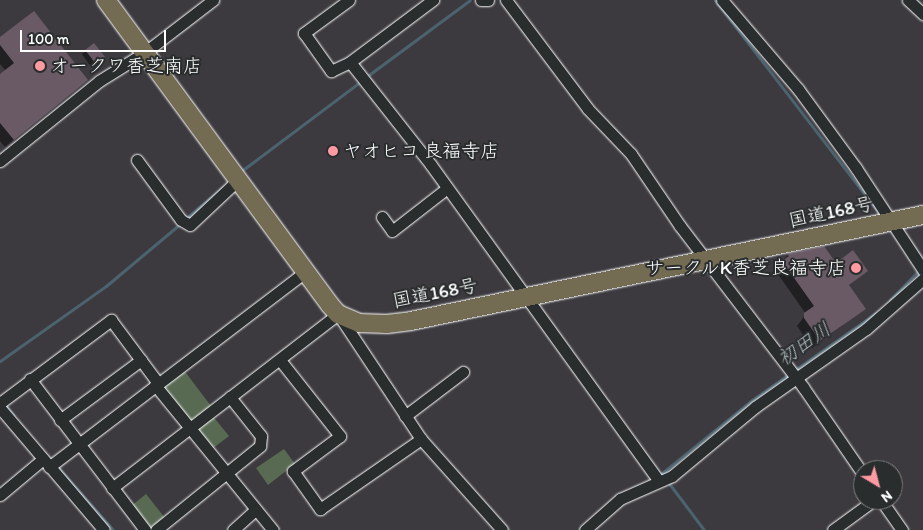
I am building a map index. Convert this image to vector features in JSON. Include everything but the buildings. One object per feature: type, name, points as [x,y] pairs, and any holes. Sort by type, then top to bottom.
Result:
[{"type":"highway","points":[[106,0],[305,272],[338,314]]},
{"type":"highway","name":"国道168号","points":[[338,314],[359,323],[387,324],[923,215]]},
{"type":"street","points":[[0,161],[99,81],[144,53],[213,0]]},
{"type":"street","points":[[349,0],[304,33],[332,71],[350,62],[433,0]]},
{"type":"street","points":[[481,0],[488,0]]},
{"type":"street","points":[[506,0],[588,109],[631,154],[706,260],[853,460]]},
{"type":"street","points":[[722,0],[798,89],[923,270]]},
{"type":"street","points":[[908,0],[923,14]]},
{"type":"street","points":[[350,62],[526,297],[658,480]]},
{"type":"street","points":[[136,160],[184,222],[190,225],[238,180]]},
{"type":"street","points":[[382,218],[392,230],[446,189]]},
{"type":"street","points":[[0,495],[46,463],[80,445],[156,384],[305,272]]},
{"type":"street","points":[[586,530],[620,499],[658,480],[672,476],[793,376],[866,329],[923,279]]},
{"type":"street","points":[[112,488],[338,314],[421,440],[502,530]]},
{"type":"street","points":[[0,403],[111,320],[141,360],[156,384],[227,471],[255,510],[273,530]]},
{"type":"street","points":[[60,420],[141,360]]},
{"type":"street","points":[[280,360],[340,436],[293,471],[320,509],[421,440]]},
{"type":"street","points":[[405,416],[463,372]]},
{"type":"street","points":[[30,379],[145,530]]},
{"type":"street","points":[[156,530],[260,446],[261,436],[230,397]]},
{"type":"street","points":[[0,408],[104,530]]},
{"type":"street","points":[[233,530],[255,510]]},
{"type":"street","points":[[834,530],[861,510]]},
{"type":"street","points":[[888,510],[902,530]]},
{"type":"green space","points":[[183,369],[211,406],[190,422],[162,385]]},
{"type":"green space","points":[[211,414],[229,436],[212,449],[195,426]]},
{"type":"green space","points":[[284,449],[295,464],[268,485],[256,468]]},
{"type":"green space","points":[[146,494],[165,518],[152,530],[148,530],[130,507]]},
{"type":"waterway","points":[[366,77],[470,0]]},
{"type":"waterway","name":"初田川","points":[[715,0],[880,214]]},
{"type":"waterway","points":[[240,172],[361,81]]},
{"type":"waterway","points":[[185,219],[223,187]]},
{"type":"waterway","points":[[0,361],[106,286],[181,223]]},
{"type":"waterway","name":"初田川","points":[[890,300],[918,271]]},
{"type":"waterway","name":"初田川","points":[[662,473],[752,400],[876,313]]},
{"type":"waterway","points":[[4,403],[14,416]]},
{"type":"waterway","points":[[55,464],[113,530]]},
{"type":"waterway","name":"初田川","points":[[668,482],[704,530]]},
{"type":"place","name":"オークワ香芝南店","points":[[40,66]]},
{"type":"place","name":"ヤオヒコ 良福寺店","points":[[333,151]]},
{"type":"place","name":"サークルK香芝良福寺店","points":[[856,268]]}]
